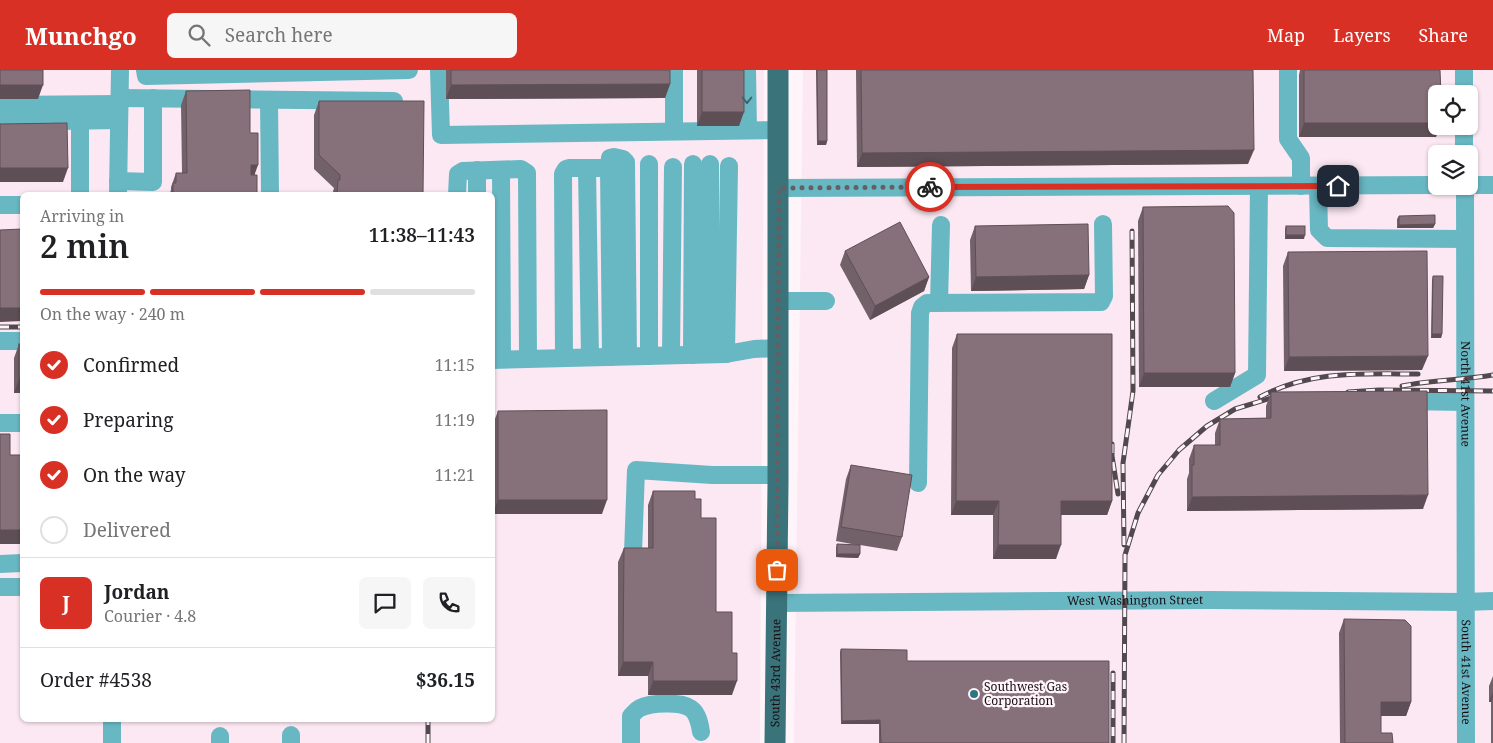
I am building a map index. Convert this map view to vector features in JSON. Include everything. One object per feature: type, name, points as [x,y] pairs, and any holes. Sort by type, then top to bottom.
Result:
[{"type":"main road","name":"South 43rd Avenue","points":[[775,743],[779,188],[778,70]]},
{"type":"street","points":[[120,70],[118,188],[153,182],[153,98]]},
{"type":"street","points":[[146,70],[146,76],[409,70]]},
{"type":"street","points":[[439,70],[441,135],[778,130]]},
{"type":"street","points":[[674,70],[674,131]]},
{"type":"street","points":[[747,70],[748,130]]},
{"type":"street","points":[[1288,70],[1288,139],[1301,158],[1310,186],[1319,230],[1327,238],[1465,239]]},
{"type":"street","points":[[1464,70],[1464,85]]},
{"type":"street","points":[[0,122],[80,121],[153,98],[412,101]]},
{"type":"street","points":[[269,100],[270,192]]},
{"type":"street","points":[[0,105],[120,107]]},
{"type":"street","points":[[80,121],[80,192]]},
{"type":"street","points":[[649,164],[649,356]]},
{"type":"street","points":[[692,355],[701,164],[718,354]]},
{"type":"street","points":[[718,354],[729,166]]},
{"type":"street","points":[[564,358],[563,174],[569,168],[609,168],[619,356]]},
{"type":"street","points":[[587,168],[590,357]]},
{"type":"street","points":[[671,355],[673,168]]},
{"type":"street","points":[[457,192],[457,177],[459,173],[466,170],[524,170],[527,175],[528,358]]},
{"type":"street","points":[[477,170],[477,192]]},
{"type":"street","points":[[501,170],[497,359],[718,354],[778,348]]},
{"type":"street","points":[[1478,185],[1493,185]]},
{"type":"street","points":[[1214,401],[1257,375],[1259,186]]},
{"type":"street","points":[[779,188],[1428,186]]},
{"type":"street","name":"North 41st Avenue","points":[[1464,602],[1465,195]]},
{"type":"street","points":[[0,204],[20,205]]},
{"type":"street","points":[[918,483],[920,313],[922,307],[928,303],[1101,302],[1104,296],[1103,224]]},
{"type":"street","points":[[939,303],[940,225]]},
{"type":"street","points":[[778,301],[826,301]]},
{"type":"street","points":[[0,341],[20,341]]},
{"type":"street","points":[[1390,401],[1465,402]]},
{"type":"street","points":[[0,423],[20,423]]},
{"type":"street","points":[[633,552],[636,470],[712,475],[777,475]]},
{"type":"street","points":[[0,564],[20,563]]},
{"type":"street","points":[[0,587],[20,587]]},
{"type":"street","name":"West Washington Street","points":[[777,603],[1191,600],[1464,602],[1493,600]]},
{"type":"street","name":"South 41st Avenue","points":[[1464,602],[1466,743]]},
{"type":"street","points":[[631,743],[631,716],[638,709],[652,704],[682,704],[692,708],[700,724],[701,732]]},
{"type":"street","points":[[112,722],[112,743]]},
{"type":"shaded area","points":[[0,70],[764,70],[760,743],[0,743]]},
{"type":"shaded area","points":[[803,70],[1493,70],[1493,743],[794,743]]},
{"type":"building","points":[[0,70],[43,70],[43,85],[0,85]]},
{"type":"building","points":[[451,70],[670,70],[670,84],[451,85]]},
{"type":"building","points":[[702,70],[744,70],[744,112],[702,112]]},
{"type":"building","points":[[817,70],[827,70],[827,141],[818,141]]},
{"type":"building","points":[[861,70],[1253,70],[1254,150],[862,153]]},
{"type":"building","points":[[1304,70],[1440,70],[1441,85],[1428,85],[1428,123],[1304,123]]},
{"type":"building","points":[[250,90],[250,133],[258,133],[258,165],[251,165],[251,175],[257,175],[257,192],[173,192],[173,183],[176,183],[176,173],[187,173],[186,91]]},
{"type":"building","points":[[319,101],[424,101],[423,192],[337,192],[340,175],[319,155]]},
{"type":"building","points":[[67,123],[68,168],[0,168],[0,124]]},
{"type":"building","points":[[1228,206],[1234,213],[1235,373],[1144,373],[1143,207]]},
{"type":"building","points":[[1435,215],[1435,224],[1399,225],[1399,216]]},
{"type":"building","points":[[900,222],[929,277],[875,306],[845,251]]},
{"type":"building","points":[[1088,224],[1089,275],[976,277],[975,226]]},
{"type":"building","points":[[1286,226],[1305,226],[1305,235],[1286,235]]},
{"type":"building","points":[[20,229],[20,308],[0,308],[0,230]]},
{"type":"building","points":[[1427,251],[1428,356],[1289,357],[1288,252]]},
{"type":"building","points":[[1433,276],[1443,276],[1442,334],[1432,334]]},
{"type":"building","points":[[957,334],[1112,334],[1112,501],[1061,501],[1061,545],[998,545],[999,501],[956,501]]},
{"type":"building","points":[[19,344],[20,344],[20,379]]},
{"type":"building","points":[[1427,391],[1428,495],[1192,497],[1194,445],[1220,445],[1220,419],[1271,418],[1271,392]]},
{"type":"building","points":[[607,410],[607,500],[498,500],[498,411]]},
{"type":"building","points":[[0,434],[10,434],[10,455],[20,455],[20,530],[0,530]]},
{"type":"building","points":[[851,465],[912,475],[902,537],[841,527]]},
{"type":"building","points":[[653,491],[695,491],[695,499],[701,499],[701,518],[716,518],[716,612],[732,612],[732,653],[737,653],[737,681],[653,681],[653,662],[623,662],[624,548],[653,548]]},
{"type":"building","points":[[837,544],[860,545],[860,554],[837,554]]},
{"type":"building","points":[[1344,619],[1405,620],[1411,626],[1411,702],[1381,702],[1381,733],[1392,733],[1393,743],[1345,743]]},
{"type":"building","name":"Southwest Gas Corporation","points":[[841,649],[907,650],[907,661],[1109,661],[1109,743],[881,743],[880,720],[842,721]]},
{"type":"railway","points":[[1124,545],[1123,463],[1133,391],[1132,231]]},
{"type":"railway","points":[[0,327],[20,327]]},
{"type":"railway","points":[[1260,397],[1298,382],[1337,375],[1418,374]]},
{"type":"railway","points":[[1402,386],[1493,375]]},
{"type":"railway","points":[[1348,392],[1379,390],[1493,391]]},
{"type":"railway","points":[[1124,743],[1125,555],[1138,513],[1158,475],[1179,450],[1207,426],[1235,409],[1281,395]]},
{"type":"railway","points":[[1112,444],[1118,494]]},
{"type":"railway","points":[[1113,673],[1113,743]]},
{"type":"railway","points":[[428,722],[428,743]]},
{"type":"way so far","points":[[777,570],[779,188],[930,187]]},
{"type":"place","name":"Southwest Gas Corporation","points":[[974,694]]},
{"type":"route","points":[[930,187],[1338,186]]}]
